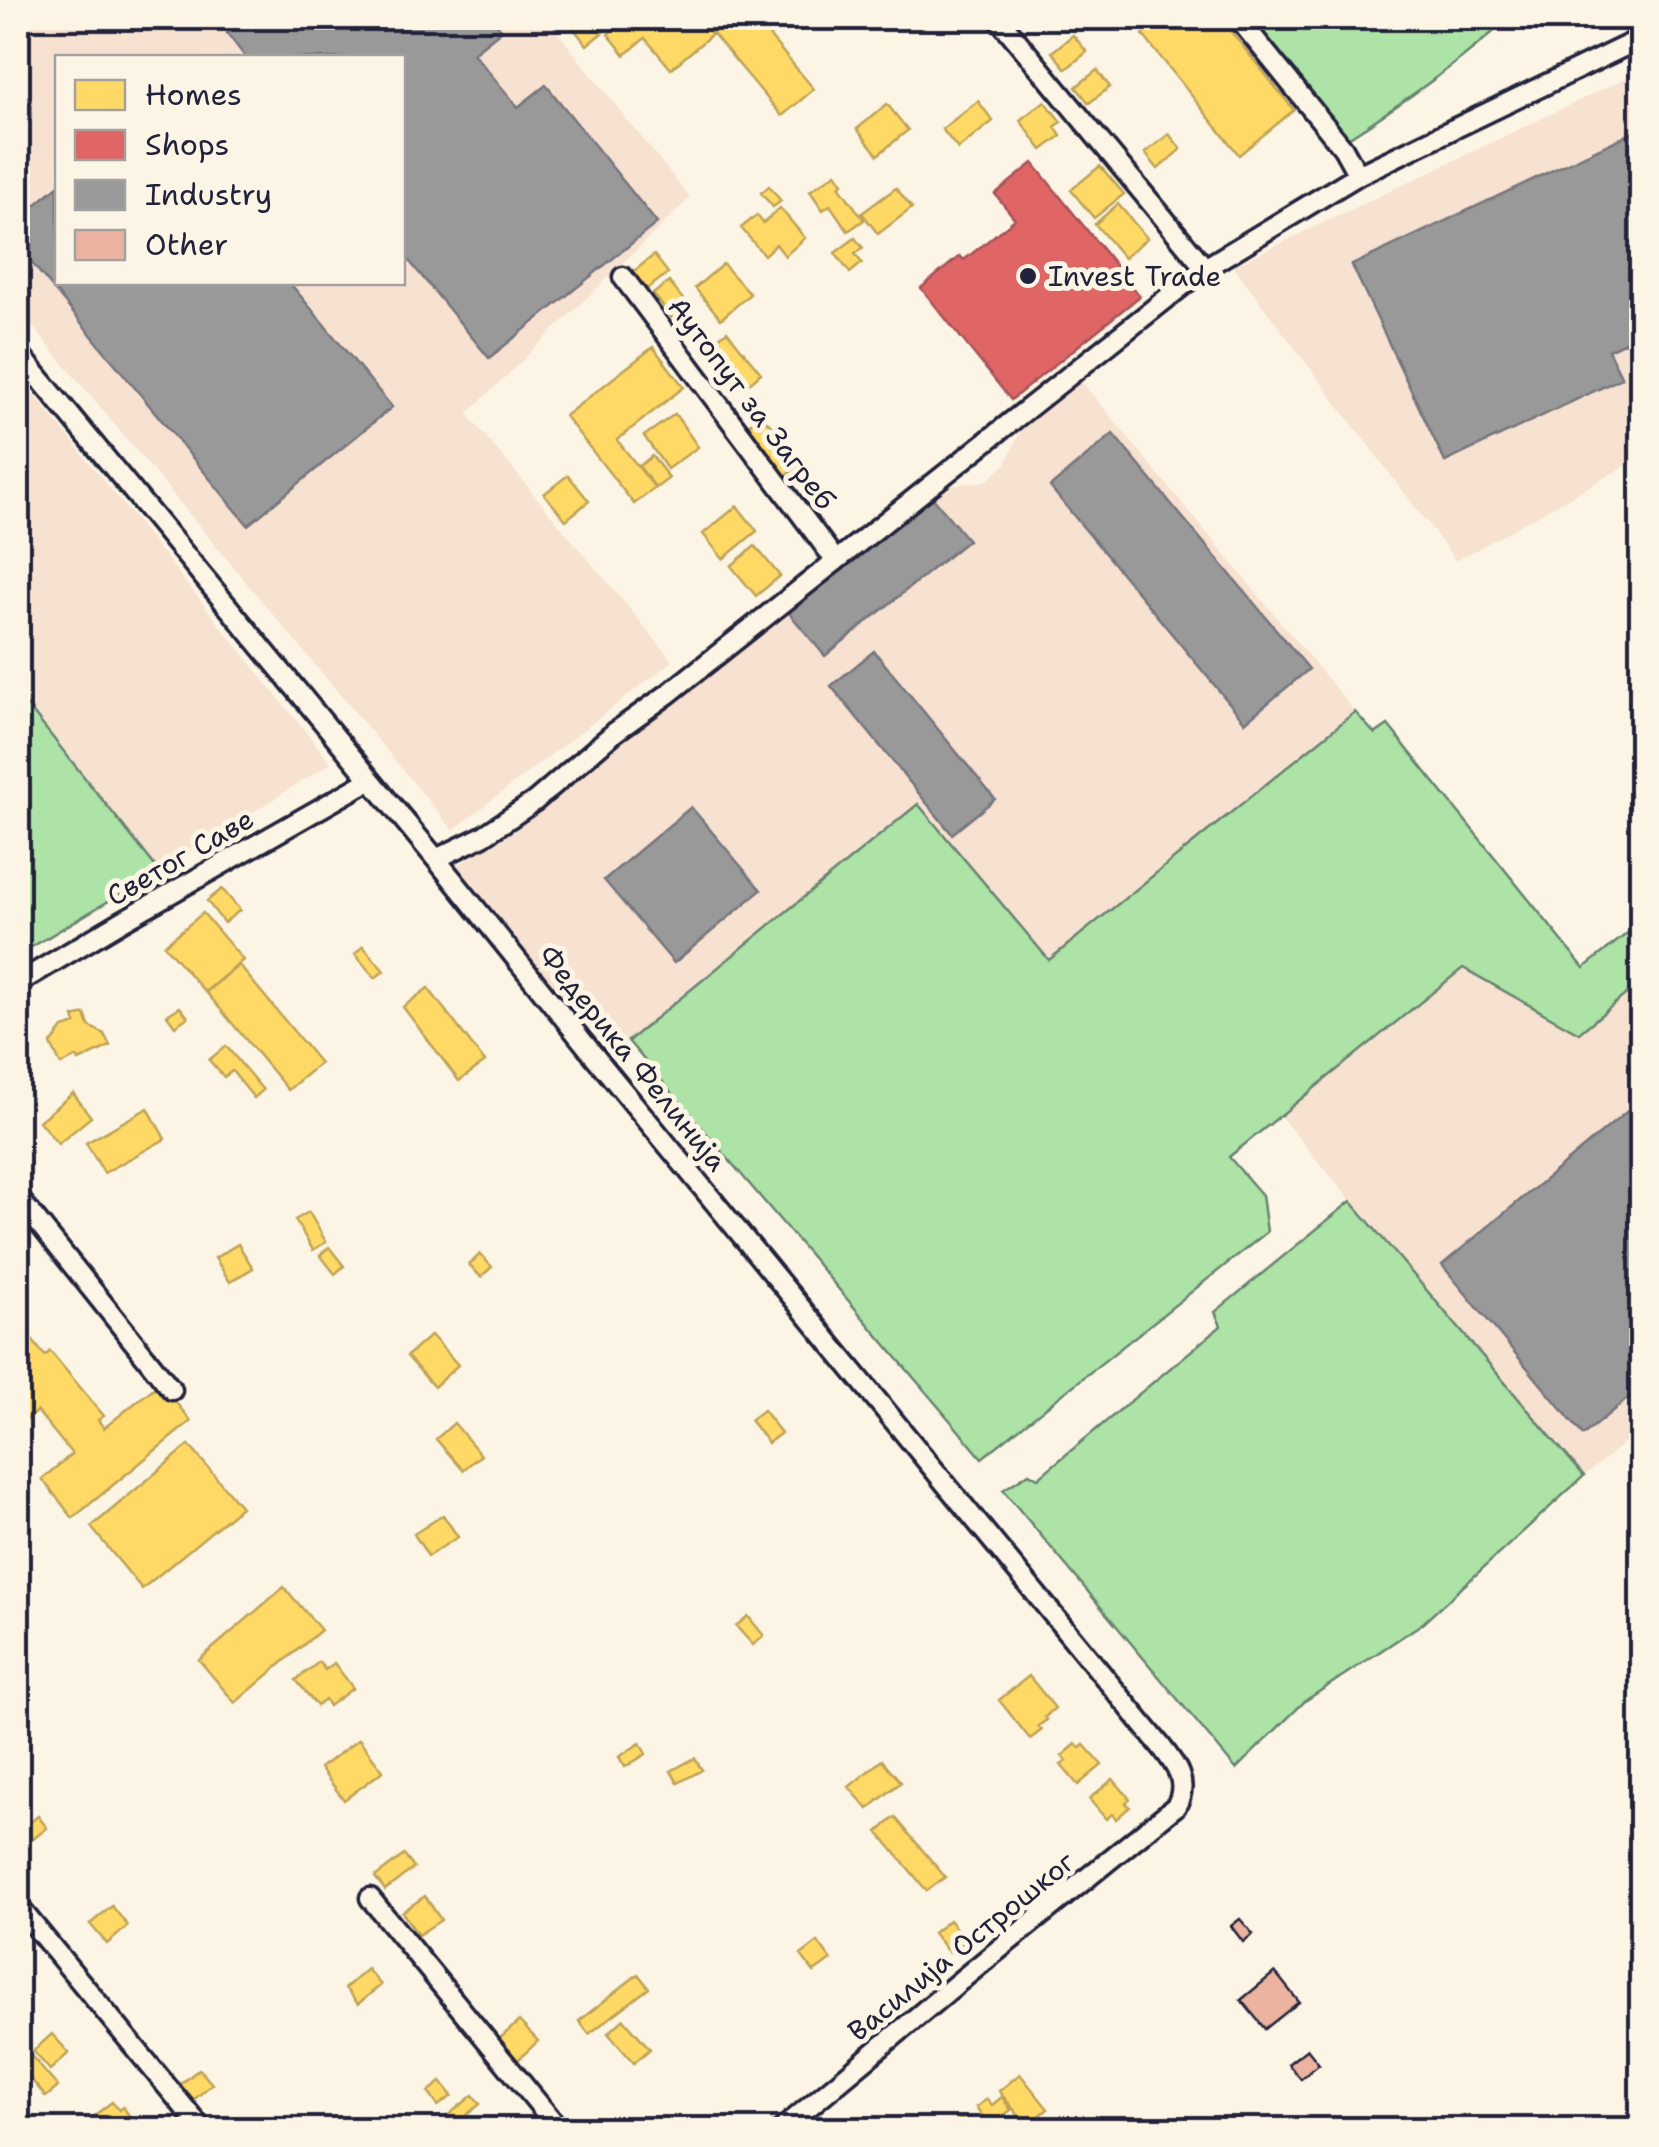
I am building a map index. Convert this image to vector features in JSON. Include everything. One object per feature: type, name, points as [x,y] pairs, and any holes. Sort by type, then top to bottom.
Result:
[{"type":"street","points":[[998,18],[1206,268]]},
{"type":"street","points":[[1238,18],[1343,148],[1358,175]]},
{"type":"street","points":[[436,859],[483,836],[535,800],[615,732],[1206,268],[1358,175],[1642,38]]},
{"type":"street","name":"Аутопут за Загреб","points":[[623,277],[836,562]]},
{"type":"street","name":"Федерика Фелинија","points":[[18,352],[1170,1756],[1183,1785],[1176,1806]]},
{"type":"street","name":"Светог Саве","points":[[18,984],[370,780]]},
{"type":"street","points":[[18,1197],[172,1390]]},
{"type":"street","name":"Василија Острошког","points":[[782,2130],[1176,1806]]},
{"type":"street","points":[[370,1898],[560,2130]]},
{"type":"street","points":[[18,1906],[202,2130]]},
{"type":"shaded area","points":[[18,18],[546,18],[690,198],[467,414],[673,661],[453,830],[18,309]]},
{"type":"shaded area","points":[[1641,71],[1641,457],[1456,561],[1233,266]]},
{"type":"shaded area","points":[[18,374],[331,763],[159,871],[18,694]]},
{"type":"shaded area","points":[[1078,377],[1355,712],[1048,961],[918,804],[611,1055],[455,867],[501,838],[939,487],[987,481],[1005,465],[1027,417]]},
{"type":"shaded area","points":[[1463,968],[1579,1033],[1641,982],[1641,1429],[1584,1476],[1280,1116]]},
{"type":"green space","points":[[1248,18],[1509,18],[1431,81],[1348,138]]},
{"type":"green space","points":[[18,694],[159,871],[18,955]]},
{"type":"green space","points":[[1355,712],[1375,734],[1388,725],[1584,968],[1641,922],[1641,982],[1579,1033],[1463,968],[1229,1157],[1262,1195],[1267,1232],[982,1458],[628,1041],[918,804],[1049,960]]},
{"type":"green space","points":[[1351,1201],[1584,1476],[1423,1623],[1305,1701],[1236,1769],[1003,1490],[1029,1473],[1038,1478],[1221,1326],[1215,1312]]},
{"type":"building: Homes","points":[[565,18],[608,18],[613,24],[587,45]]},
{"type":"building: Homes","points":[[614,18],[698,18],[712,34],[671,69],[645,38],[625,55],[608,34],[620,24]]},
{"type":"building: Homes","points":[[700,18],[754,18],[814,89],[782,116]]},
{"type":"building: Homes","points":[[1165,18],[1220,18],[1294,110],[1239,155],[1143,35]]},
{"type":"building: Homes","points":[[1073,35],[1087,52],[1066,69],[1052,52]]},
{"type":"building: Homes","points":[[1097,70],[1110,87],[1089,103],[1076,87]]},
{"type":"building: Homes","points":[[978,101],[993,121],[958,149],[942,129]]},
{"type":"building: Homes","points":[[1045,101],[1061,122],[1055,127],[1061,136],[1042,150],[1020,120]]},
{"type":"building: Homes","points":[[887,104],[908,130],[878,155],[857,129]]},
{"type":"building: Homes","points":[[1169,134],[1181,149],[1158,169],[1145,153]]},
{"type":"building: Homes","points":[[1100,166],[1124,194],[1094,218],[1071,190]]},
{"type":"building: Homes","points":[[836,173],[843,183],[839,186],[864,220],[848,231],[830,205],[823,210],[810,191]]},
{"type":"building: Homes","points":[[769,186],[781,201],[773,207],[761,193]]},
{"type":"building: Homes","points":[[896,188],[912,208],[878,234],[862,213]]},
{"type":"building: Homes","points":[[1118,204],[1147,238],[1124,258],[1095,224]]},
{"type":"building: Homes","points":[[780,208],[805,238],[785,256],[776,244],[764,255],[741,228],[757,215],[763,223]]},
{"type":"building: Homes","points":[[855,238],[863,248],[855,254],[862,263],[850,273],[835,253]]},
{"type":"building: Homes","points":[[654,255],[668,273],[647,289],[633,272]]},
{"type":"building: Homes","points":[[723,264],[750,294],[721,319],[695,288]]},
{"type":"building: Homes","points":[[669,282],[702,323],[686,335],[653,294]]},
{"type":"building: Homes","points":[[727,331],[761,373],[747,385],[713,342]]},
{"type":"building: Homes","points":[[653,347],[684,387],[617,440],[655,488],[634,504],[565,416]]},
{"type":"building: Homes","points":[[675,414],[698,447],[667,469],[644,436]]},
{"type":"building: Homes","points":[[761,414],[802,463],[782,479],[742,430]]},
{"type":"building: Homes","points":[[652,456],[669,478],[656,488],[639,466]]},
{"type":"building: Homes","points":[[568,475],[589,501],[566,520],[544,494]]},
{"type":"building: Homes","points":[[737,506],[757,531],[723,559],[703,534]]},
{"type":"building: Homes","points":[[755,546],[780,576],[756,596],[731,566]]},
{"type":"building: Homes","points":[[222,889],[240,910],[224,923],[207,901]]},
{"type":"building: Homes","points":[[203,913],[243,960],[205,992],[164,945]]},
{"type":"building: Homes","points":[[363,946],[384,971],[375,978],[355,954]]},
{"type":"building: Homes","points":[[239,965],[320,1063],[288,1090],[206,992]]},
{"type":"building: Homes","points":[[428,988],[485,1062],[459,1081],[403,1007]]},
{"type":"building: Homes","points":[[180,1007],[188,1017],[175,1026],[167,1015]]},
{"type":"building: Homes","points":[[85,1014],[89,1026],[104,1034],[110,1046],[61,1065],[51,1044],[63,1028],[76,1024],[74,1017]]},
{"type":"building: Homes","points":[[226,1046],[263,1090],[254,1098],[232,1071],[224,1077],[209,1060]]},
{"type":"building: Homes","points":[[18,1059],[29,1074],[18,1083]]},
{"type":"building: Homes","points":[[73,1093],[91,1117],[58,1144],[39,1121]]},
{"type":"building: Homes","points":[[148,1108],[165,1139],[104,1173],[86,1143]]},
{"type":"building: Homes","points":[[309,1212],[326,1242],[313,1250],[295,1220]]},
{"type":"building: Homes","points":[[238,1244],[253,1268],[230,1282],[215,1258]]},
{"type":"building: Homes","points":[[329,1247],[344,1266],[335,1274],[320,1255]]},
{"type":"building: Homes","points":[[480,1254],[492,1267],[481,1277],[469,1265]]},
{"type":"building: Homes","points":[[431,1335],[458,1365],[434,1387],[407,1356]]},
{"type":"building: Homes","points":[[29,1336],[45,1356],[50,1351],[104,1416],[98,1420],[104,1428],[160,1383],[191,1421],[73,1518],[42,1479],[72,1454],[37,1411],[25,1421],[18,1412],[18,1345]]},
{"type":"building: Homes","points":[[763,1410],[781,1433],[768,1443],[750,1420]]},
{"type":"building: Homes","points":[[454,1423],[481,1455],[463,1470],[436,1439]]},
{"type":"building: Homes","points":[[189,1445],[241,1507],[142,1589],[91,1527]]},
{"type":"building: Homes","points":[[443,1515],[458,1537],[428,1556],[414,1534]]},
{"type":"building: Homes","points":[[284,1587],[321,1630],[235,1703],[199,1660]]},
{"type":"building: Homes","points":[[748,1616],[764,1636],[753,1645],[736,1626]]},
{"type":"building: Homes","points":[[319,1662],[325,1670],[334,1663],[353,1688],[329,1706],[325,1700],[317,1706],[296,1680]]},
{"type":"building: Homes","points":[[1029,1676],[1055,1708],[1038,1726],[1042,1730],[1030,1739],[999,1700]]},
{"type":"building: Homes","points":[[359,1739],[383,1771],[344,1800],[320,1768]]},
{"type":"building: Homes","points":[[640,1743],[646,1754],[625,1767],[619,1757]]},
{"type":"building: Homes","points":[[1076,1744],[1080,1748],[1084,1745],[1102,1765],[1078,1785],[1061,1765],[1067,1761],[1062,1756]]},
{"type":"building: Homes","points":[[695,1758],[702,1770],[678,1783],[671,1771]]},
{"type":"building: Homes","points":[[882,1760],[901,1782],[868,1809],[849,1787]]},
{"type":"building: Homes","points":[[1113,1779],[1130,1799],[1126,1803],[1130,1807],[1116,1819],[1112,1814],[1106,1819],[1089,1799]]},
{"type":"building: Homes","points":[[18,1795],[27,1806],[18,1814]]},
{"type":"building: Homes","points":[[38,1816],[47,1828],[32,1840],[23,1828]]},
{"type":"building: Homes","points":[[895,1817],[945,1877],[927,1891],[878,1832]]},
{"type":"building: Homes","points":[[404,1855],[414,1868],[385,1890],[375,1877]]},
{"type":"building: Homes","points":[[425,1896],[441,1920],[418,1935],[402,1912]]},
{"type":"building: Homes","points":[[112,1906],[128,1926],[107,1944],[90,1924]]},
{"type":"building: Homes","points":[[949,1920],[966,1940],[949,1953],[933,1933]]},
{"type":"building: Homes","points":[[818,1942],[831,1960],[814,1972],[801,1955]]},
{"type":"building: Homes","points":[[367,1969],[381,1985],[358,2004],[345,1988]]},
{"type":"building: Homes","points":[[638,1974],[649,1988],[589,2034],[579,2021]]},
{"type":"building: Homes","points":[[624,2019],[650,2049],[634,2063],[608,2033]]},
{"type":"building: Homes","points":[[519,2021],[538,2041],[518,2060],[499,2039]]},
{"type":"building: Homes","points":[[52,2034],[69,2053],[50,2070],[33,2051]]},
{"type":"building: Homes","points":[[28,2052],[58,2087],[46,2097],[18,2064]]},
{"type":"building: Homes","points":[[199,2069],[212,2084],[189,2104],[176,2088]]},
{"type":"building: Homes","points":[[1020,2074],[1048,2109],[1027,2126],[999,2091]]},
{"type":"building: Homes","points":[[441,2082],[452,2096],[438,2106],[428,2092]]},
{"type":"building: Homes","points":[[473,2095],[480,2104],[453,2126],[446,2117]]},
{"type":"building: Homes","points":[[1002,2097],[1011,2110],[990,2126],[976,2107],[987,2099],[992,2105]]},
{"type":"building: Homes","points":[[112,2102],[119,2110],[123,2107],[136,2125],[134,2130],[94,2130],[87,2121]]},
{"type":"building: Homes","points":[[961,2118],[970,2130],[946,2130]]},
{"type":"building: Shops","points":[[1033,163],[1140,296],[1011,400],[921,288],[1015,219],[995,194]]},
{"type":"building: Industry","points":[[246,18],[491,18],[502,30],[473,53],[518,107],[546,85],[657,223],[489,358],[405,256],[405,55],[244,55],[227,33]]},
{"type":"building: Industry","points":[[1642,128],[1642,334],[1608,350],[1622,378],[1445,462],[1352,265]]},
{"type":"building: Industry","points":[[55,188],[55,285],[291,285],[392,407],[248,525],[18,246],[18,219]]},
{"type":"building: Industry","points":[[1113,434],[1309,669],[1245,722],[1050,487]]},
{"type":"building: Industry","points":[[932,497],[968,540],[825,656],[789,613]]},
{"type":"building: Industry","points":[[874,651],[995,799],[952,834],[831,686]]},
{"type":"building: Industry","points":[[691,807],[761,890],[674,963],[604,880]]},
{"type":"building: Industry","points":[[1642,1099],[1642,1387],[1583,1435],[1442,1265]]},
{"type":"building: Other","points":[[1240,1919],[1253,1934],[1243,1942],[1231,1926]]},
{"type":"building: Other","points":[[1275,1972],[1299,2002],[1265,2029],[1241,2000]]},
{"type":"building: Other","points":[[1307,2049],[1319,2064],[1301,2079],[1288,2064]]},
{"type":"place","name":"Invest Trade","points":[[1028,276]]}]
